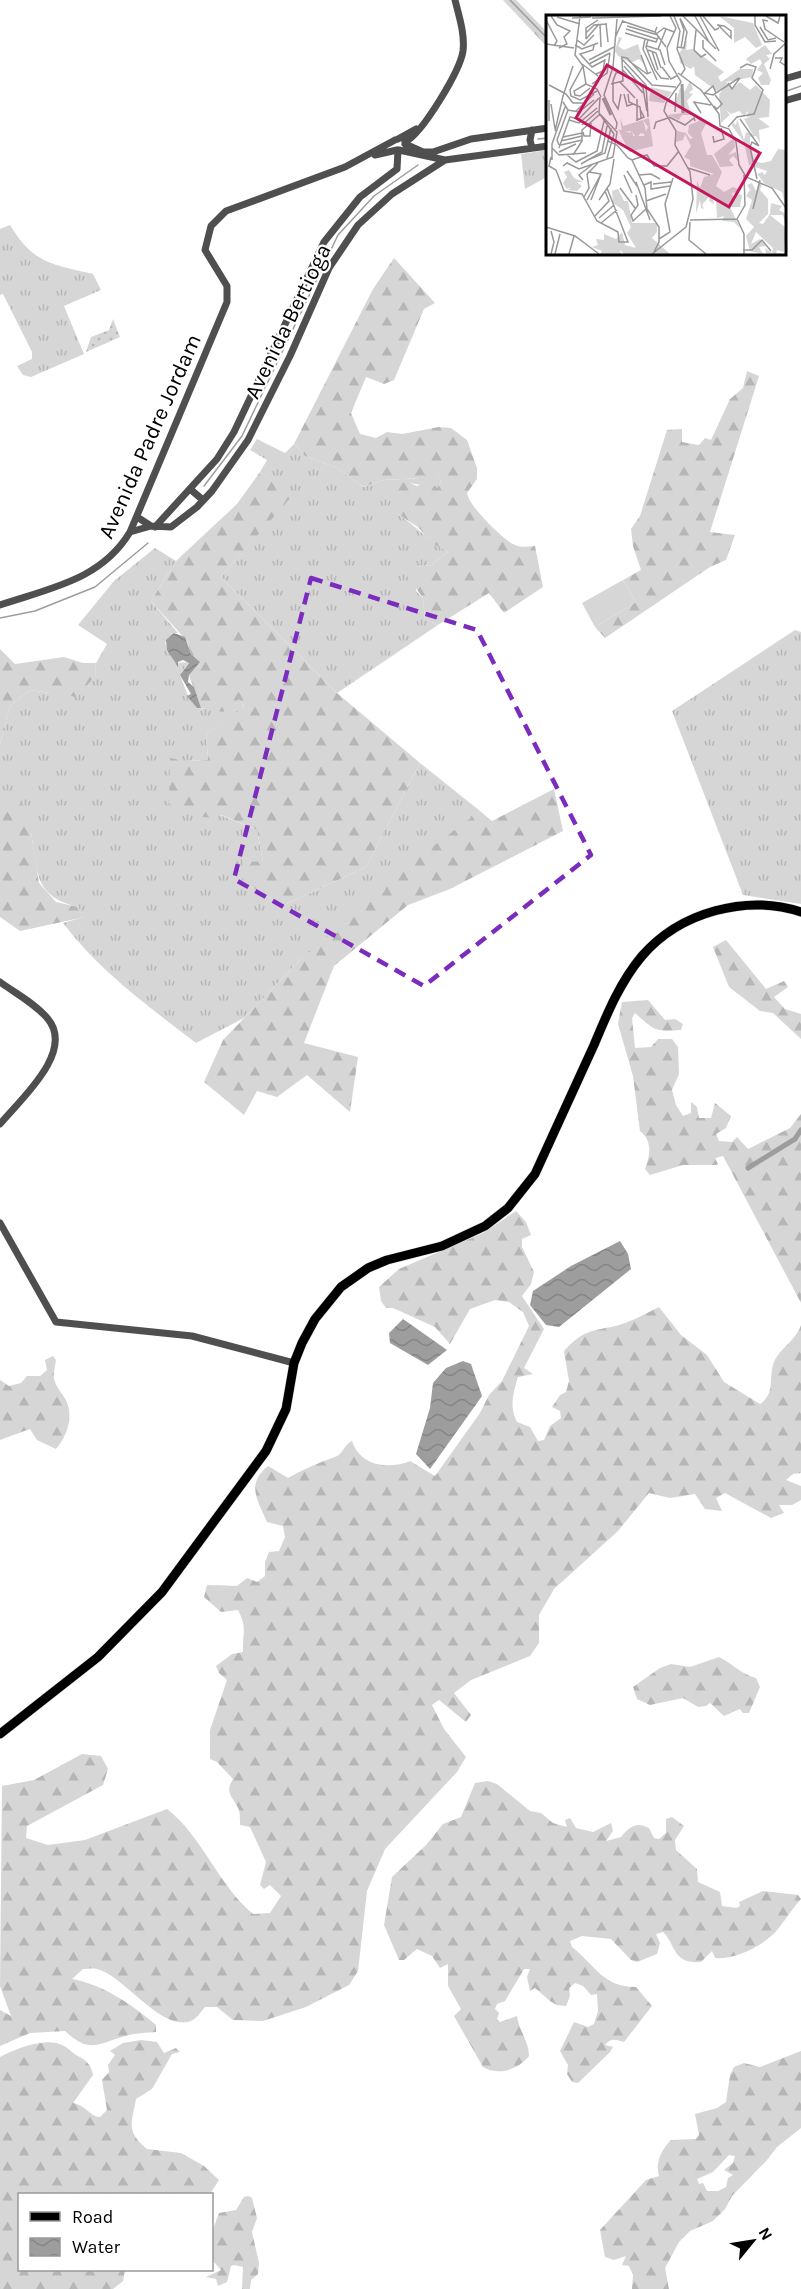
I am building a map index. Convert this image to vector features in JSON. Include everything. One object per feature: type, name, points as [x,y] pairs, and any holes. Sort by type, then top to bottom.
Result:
[{"type":"main road","points":[[0,1734],[98,1657],[142,1616],[162,1592],[266,1451],[285,1409],[294,1364],[315,1319],[329,1299],[351,1278],[387,1260],[442,1246],[485,1226],[500,1216],[521,1193],[535,1174],[623,984],[650,947],[678,926],[712,911],[757,905],[801,912]]},
{"type":"street","points":[[345,168],[401,141],[421,126],[456,70],[462,56],[463,39],[455,0]]},
{"type":"street","points":[[786,79],[801,74]]},
{"type":"street","points":[[786,100],[801,96]]},
{"type":"street","points":[[401,141],[423,152],[439,150],[471,139],[546,128]]},
{"type":"street","points":[[532,130],[530,140],[532,148]]},
{"type":"street","points":[[398,150],[401,141]]},
{"type":"street","name":"Avenida Bertioga","points":[[153,526],[171,527],[203,500],[226,471],[262,414],[329,268],[345,240],[358,225],[392,194],[445,160],[546,146]]},
{"type":"street","points":[[345,168],[381,152],[398,150],[445,160]]},
{"type":"street","name":"Avenida Bertioga","points":[[153,526],[190,489],[234,432],[318,252],[360,197],[397,169],[398,150]]},
{"type":"street","name":"Avenida Padre Jordam","points":[[0,605],[93,571],[116,553],[130,532],[227,302],[227,286],[205,250],[211,226],[226,211],[345,168]]},
{"type":"street","points":[[190,489],[203,500]]},
{"type":"street","points":[[136,517],[153,526]]},
{"type":"street","points":[[130,532],[153,526]]},
{"type":"street","points":[[0,982],[46,1017],[54,1031],[56,1044],[51,1062],[0,1124]]},
{"type":"street","points":[[0,1223],[51,1316],[62,1323],[205,1339],[294,1364]]},
{"type":"highlighted area","points":[[311,578],[477,630],[591,855],[424,986],[234,879]]},
{"type":"green space","points":[[503,0],[516,0],[546,31],[546,46]]},
{"type":"green space","points":[[546,150],[546,178],[525,189],[521,154]]},
{"type":"green space","points":[[10,225],[27,248],[36,255],[55,264],[93,274],[101,290],[64,306],[84,354],[31,377],[23,375],[17,366],[32,359],[32,352],[3,294],[0,295],[0,229]]},
{"type":"green space","points":[[394,258],[435,303],[424,309],[394,380],[384,384],[366,377],[351,413],[360,434],[376,438],[387,432],[402,434],[439,427],[451,428],[467,440],[477,468],[477,479],[467,493],[469,499],[492,527],[511,543],[526,547],[535,546],[543,587],[504,613],[489,593],[438,625],[425,619],[423,598],[407,576],[415,567],[432,565],[448,552],[432,543],[418,527],[396,513],[388,495],[392,482],[410,483],[417,486],[429,482],[437,488],[441,481],[434,467],[421,478],[383,480],[363,487],[337,468],[305,456],[294,444],[373,289]]},
{"type":"green space","points":[[113,319],[120,337],[86,352],[91,337],[109,330]]},
{"type":"green space","points":[[747,371],[759,376],[710,532],[735,535],[726,560],[710,567],[605,638],[595,627],[636,602],[623,580],[641,570],[633,546],[631,529],[640,516],[667,430],[682,429],[682,442],[699,445],[705,438],[711,440],[730,399],[743,388]]},
{"type":"green space","points":[[257,439],[285,453],[294,444],[305,456],[337,468],[363,487],[383,480],[421,478],[434,466],[441,481],[437,488],[410,483],[396,513],[448,552],[432,565],[415,567],[416,591],[423,598],[425,619],[438,625],[337,693],[221,577],[291,496],[260,472],[267,460],[250,450]]},
{"type":"green space","points":[[260,472],[292,496],[221,577],[337,693],[420,763],[366,867],[282,906],[242,881],[244,861],[263,862],[257,830],[221,815],[211,818],[178,813],[169,803],[170,758],[185,761],[208,760],[206,734],[244,707],[239,699],[223,712],[201,708],[189,675],[199,661],[191,654],[187,641],[151,601],[176,561],[237,504]]},
{"type":"green space","points":[[155,548],[176,561],[151,601],[178,633],[174,633],[165,643],[175,663],[189,662],[180,675],[188,696],[197,708],[209,709],[239,698],[244,708],[206,734],[208,760],[185,761],[220,815],[257,830],[263,862],[242,881],[282,906],[366,867],[420,763],[480,811],[298,962],[244,1018],[196,1043],[125,988],[77,941],[63,923],[84,917],[78,907],[63,902],[45,889],[37,870],[31,832],[0,807],[0,744],[10,706],[30,690],[50,693],[95,676],[96,663],[107,644],[78,625],[114,581]]},
{"type":"green space","points":[[623,580],[636,602],[595,627],[582,603]]},
{"type":"green space","points":[[795,630],[801,632],[801,904],[743,895],[672,711]]},
{"type":"green space","points":[[0,649],[15,664],[64,657],[83,663],[96,663],[95,676],[77,697],[30,690],[10,706],[0,744]]},
{"type":"green space","points":[[554,789],[563,831],[450,889],[408,905],[334,966],[304,1043],[358,1057],[350,1112],[307,1075],[277,1097],[257,1091],[244,1115],[204,1082],[223,1040],[298,962],[415,860],[480,811],[492,821]]},
{"type":"green space","points":[[20,802],[31,832],[39,883],[56,902],[78,907],[85,917],[20,931],[0,917],[0,807]]},
{"type":"green space","points":[[726,940],[766,989],[784,981],[788,987],[774,997],[785,1009],[801,1014],[801,1039],[773,1013],[760,1011],[729,987],[713,947]]},
{"type":"green space","points":[[648,1000],[665,1020],[675,1019],[683,1024],[681,1030],[665,1031],[655,1029],[635,1013],[632,1018],[635,1048],[651,1047],[658,1039],[672,1039],[678,1047],[679,1074],[672,1090],[676,1105],[683,1116],[691,1113],[691,1102],[697,1107],[699,1118],[711,1118],[715,1103],[731,1116],[726,1128],[716,1134],[719,1141],[732,1142],[737,1137],[748,1149],[790,1128],[801,1114],[801,1303],[723,1156],[715,1158],[718,1164],[716,1165],[683,1165],[650,1175],[645,1169],[649,1144],[640,1131],[633,1076],[618,1024],[622,1002]]},
{"type":"green space","points":[[516,1211],[526,1222],[531,1235],[522,1239],[522,1247],[534,1272],[531,1284],[522,1296],[544,1329],[524,1368],[533,1374],[518,1377],[516,1383],[512,1405],[517,1422],[530,1427],[538,1441],[544,1440],[550,1426],[561,1418],[560,1411],[552,1407],[560,1395],[566,1392],[569,1381],[564,1351],[584,1335],[624,1323],[659,1307],[681,1335],[707,1355],[724,1382],[760,1404],[770,1391],[775,1359],[799,1331],[801,1325],[801,1473],[793,1474],[786,1480],[801,1486],[801,1500],[792,1505],[779,1505],[784,1513],[771,1518],[725,1493],[716,1498],[722,1511],[705,1509],[695,1494],[670,1498],[649,1493],[618,1531],[554,1589],[539,1615],[539,1643],[530,1656],[471,1680],[454,1693],[471,1715],[466,1722],[439,1700],[432,1705],[444,1729],[466,1757],[457,1772],[385,1849],[367,1891],[358,1971],[349,1985],[306,2007],[263,2021],[233,2020],[217,2007],[205,2007],[191,2021],[177,2022],[153,2009],[107,1973],[97,1969],[83,1969],[72,1979],[95,1986],[127,2003],[156,2025],[156,2032],[130,2035],[92,2045],[80,2042],[65,2031],[30,2033],[0,2046],[0,2010],[11,2016],[0,1986],[2,1786],[34,1780],[82,1754],[101,1756],[108,1769],[103,1785],[27,1826],[26,1838],[48,1845],[85,1840],[167,1809],[191,1833],[230,1889],[253,1914],[270,1913],[281,1896],[270,1885],[264,1889],[260,1885],[266,1862],[250,1827],[240,1825],[239,1810],[229,1792],[233,1779],[217,1762],[210,1759],[210,1730],[227,1680],[219,1673],[216,1666],[232,1654],[243,1652],[244,1631],[238,1610],[221,1612],[204,1597],[207,1585],[237,1586],[247,1578],[257,1582],[265,1576],[265,1562],[269,1552],[279,1551],[285,1537],[283,1526],[267,1522],[257,1499],[255,1486],[257,1479],[268,1466],[288,1478],[338,1456],[352,1441],[361,1456],[368,1461],[393,1465],[410,1461],[435,1476],[480,1413],[489,1395],[502,1381],[529,1326],[523,1312],[509,1302],[495,1300],[470,1309],[450,1344],[435,1327],[393,1308],[386,1308],[381,1301],[379,1287],[399,1269],[483,1233]]},
{"type":"green space","points":[[53,1356],[56,1360],[54,1379],[66,1400],[69,1413],[68,1426],[60,1444],[56,1449],[37,1440],[30,1429],[0,1440],[0,1380],[9,1386],[21,1383],[27,1376],[40,1376],[47,1370],[45,1360]]},
{"type":"green space","points":[[719,1657],[756,1678],[760,1687],[749,1713],[743,1713],[740,1709],[724,1716],[710,1703],[698,1707],[683,1698],[650,1705],[637,1699],[633,1687],[660,1668],[671,1664],[690,1667]]},
{"type":"green space","points":[[488,1781],[497,1784],[530,1811],[541,1813],[553,1823],[567,1827],[565,1820],[570,1818],[576,1828],[593,1832],[611,1823],[613,1831],[606,1841],[621,1837],[637,1825],[649,1828],[654,1838],[659,1839],[666,1833],[666,1819],[672,1817],[684,1826],[675,1840],[676,1850],[697,1869],[698,1882],[720,1892],[722,1906],[737,1908],[740,1906],[739,1902],[763,1891],[798,1895],[801,1899],[778,1929],[765,1941],[731,1957],[715,1958],[712,1951],[701,1962],[685,1960],[676,1953],[663,1932],[656,1934],[660,1943],[657,1954],[637,1962],[631,1960],[611,1939],[582,1936],[570,1941],[572,1947],[601,1974],[615,1983],[636,1987],[652,2006],[624,2042],[614,2040],[607,2042],[605,2045],[613,2047],[610,2052],[578,2083],[572,2082],[567,2074],[568,2065],[560,2051],[574,2022],[588,2027],[594,2024],[598,2011],[597,1994],[591,1995],[583,1986],[575,1983],[569,1988],[570,1996],[566,2006],[557,2005],[535,1988],[530,1991],[527,1977],[530,1969],[524,1969],[505,2001],[497,2004],[495,2009],[499,2013],[497,2019],[500,2022],[517,2016],[529,2056],[514,2068],[501,2071],[489,2070],[483,2067],[454,2016],[461,2009],[448,1986],[448,1964],[440,1968],[432,1956],[417,1949],[404,1960],[399,1960],[384,1925],[392,1877],[426,1845],[443,1824],[461,1817],[475,1783]]},
{"type":"green space","points":[[141,2040],[157,2042],[164,2053],[176,2048],[180,2052],[172,2054],[152,2089],[136,2099],[132,2121],[135,2137],[147,2149],[181,2153],[204,2166],[219,2180],[211,2193],[18,2193],[18,2271],[125,2271],[123,2281],[113,2289],[0,2289],[0,2057],[23,2047],[40,2043],[57,2043],[65,2047],[87,2062],[93,2075],[73,2103],[100,2117],[107,2110],[102,2080],[109,2072],[108,2065],[115,2055],[110,2051],[123,2043]]},
{"type":"green space","points":[[801,2051],[801,2128],[777,2147],[732,2196],[725,2209],[713,2221],[690,2231],[679,2242],[665,2268],[669,2289],[632,2289],[633,2275],[629,2266],[622,2265],[626,2256],[614,2260],[605,2257],[600,2230],[646,2180],[659,2176],[660,2157],[671,2140],[696,2139],[699,2135],[695,2114],[717,2108],[726,2102],[730,2075],[734,2067],[744,2063],[760,2067]],"holes":[[[729,2155],[735,2156],[733,2163],[724,2170],[733,2175],[728,2178],[726,2187],[718,2191],[707,2191],[703,2183],[699,2184],[697,2179],[713,2172]]]},
{"type":"green space","points":[[244,2197],[252,2198],[257,2218],[252,2232],[259,2263],[258,2274],[251,2280],[250,2289],[242,2289],[243,2267],[234,2265],[231,2266],[227,2282],[218,2286],[216,2279],[206,2277],[221,2270],[213,2261],[213,2229],[219,2213],[236,2210]]},
{"type":"water","points":[[174,633],[185,637],[191,654],[200,662],[189,675],[188,682],[194,687],[201,708],[197,708],[187,696],[191,694],[180,675],[189,663],[183,660],[178,662],[178,667],[167,650],[166,640]]},
{"type":"water","points":[[620,1241],[628,1254],[631,1269],[559,1327],[546,1325],[530,1305],[533,1291],[571,1266]]},
{"type":"water","points":[[403,1319],[447,1350],[428,1365],[390,1343],[389,1333]]},
{"type":"water","points":[[463,1361],[471,1364],[482,1396],[430,1469],[416,1454],[430,1408],[433,1383],[446,1368]]},
{"type":"waterway","points":[[510,0],[546,37]]},
{"type":"waterway","points":[[786,91],[801,86]]},
{"type":"waterway","points":[[538,139],[546,138]]},
{"type":"waterway","points":[[204,486],[242,436],[338,235],[374,196],[418,165]]},
{"type":"waterway","points":[[0,618],[35,611],[95,587],[148,543]]},
{"type":"waterway","points":[[748,1168],[795,1139],[801,1130]]}]
